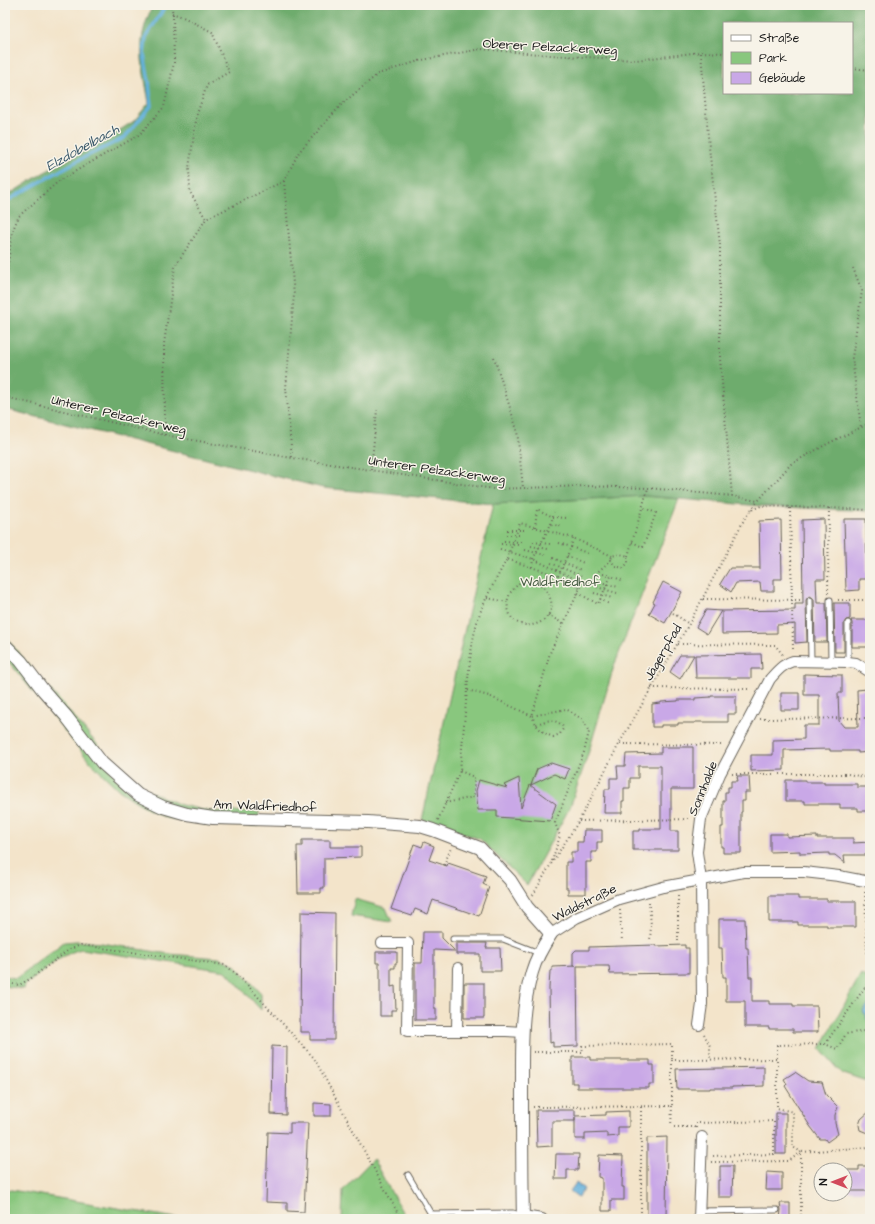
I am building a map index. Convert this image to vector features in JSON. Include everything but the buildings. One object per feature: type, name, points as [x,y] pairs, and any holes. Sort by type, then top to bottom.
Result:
[{"type":"street","name":"Am Waldfriedhof","points":[[5,645],[21,661],[102,763],[138,795],[163,807],[187,814],[213,818],[420,826],[433,830],[480,848],[510,880],[527,907],[551,934]]},
{"type":"street","points":[[791,662],[831,661],[856,663],[870,672]]},
{"type":"street","name":"Sonnhalde","points":[[700,1025],[702,1004],[701,880],[697,852],[701,819],[734,745],[770,679],[780,667],[791,662]]},
{"type":"street","name":"Waldstraße","points":[[523,1217],[522,1032],[527,990],[532,971],[539,953],[551,934],[576,918],[619,899],[648,890],[744,872],[804,872],[867,881]]},
{"type":"street","points":[[382,943],[408,943],[407,1031],[522,1032]]},
{"type":"street","points":[[457,1031],[458,968]]},
{"type":"street","points":[[699,1134],[699,1215]]},
{"type":"street","points":[[523,1217],[542,1219]]},
{"type":"lane","points":[[810,600],[811,661]]},
{"type":"lane","points":[[830,600],[831,661]]},
{"type":"lane","points":[[848,623],[848,662]]},
{"type":"lane","points":[[453,939],[503,939],[539,953]]},
{"type":"lane","points":[[408,1175],[431,1214],[513,1213],[523,1217]]},
{"type":"lane","points":[[699,1215],[777,1210]]},
{"type":"path","points":[[5,342],[7,272],[12,232],[19,216],[60,180],[139,136],[164,107],[174,63],[172,11],[170,5]]},
{"type":"path","points":[[172,11],[212,32],[229,72],[207,85],[197,114],[188,168],[190,192],[206,219]]},
{"type":"path","name":"Oberer Pelzackerweg","points":[[284,181],[299,152],[342,104],[378,74],[422,60],[481,49],[636,60],[701,52],[723,53]]},
{"type":"path","points":[[701,52],[709,147],[720,245],[720,359],[732,496]]},
{"type":"path","points":[[853,68],[870,70]]},
{"type":"path","points":[[166,435],[164,344],[175,266],[206,219],[284,181],[294,295],[286,388],[292,458]]},
{"type":"path","points":[[853,268],[862,291],[852,358],[861,428]]},
{"type":"path","points":[[494,357],[517,430],[524,488]]},
{"type":"path","name":"Unterer Pelzackerweg","points":[[5,397],[166,435],[292,458],[494,489],[585,486],[648,488],[732,496],[758,501]]},
{"type":"path","points":[[371,470],[377,410]]},
{"type":"path","points":[[758,501],[791,464],[870,423]]},
{"type":"path","points":[[610,560],[615,566],[623,568],[628,563],[628,556],[648,488]]},
{"type":"path","name":"Jägerpfad","points":[[527,907],[551,864],[579,821],[619,744],[703,599],[745,518],[758,501]]},
{"type":"path","points":[[751,510],[762,506],[870,510]]},
{"type":"path","points":[[632,542],[644,547],[656,512],[642,507]]},
{"type":"path","points":[[790,508],[792,600],[791,662]]},
{"type":"path","points":[[829,508],[828,600],[870,600]]},
{"type":"path","points":[[535,527],[537,509],[553,517],[567,518]]},
{"type":"path","points":[[532,567],[533,559],[548,531],[554,512]]},
{"type":"path","points":[[433,830],[460,771],[469,665],[476,626],[487,598],[507,559],[508,552],[520,523],[573,538],[612,556],[620,554],[628,556]]},
{"type":"path","points":[[551,524],[563,527]]},
{"type":"path","points":[[507,530],[527,530]]},
{"type":"path","points":[[506,535],[524,535]]},
{"type":"path","points":[[558,576],[571,548],[573,538]]},
{"type":"path","points":[[504,541],[520,545]]},
{"type":"path","points":[[501,544],[522,542]]},
{"type":"path","points":[[533,542],[550,544]]},
{"type":"path","points":[[559,543],[590,554]]},
{"type":"path","points":[[531,546],[548,548]]},
{"type":"path","points":[[500,549],[533,559],[586,584]]},
{"type":"path","points":[[525,550],[545,554]]},
{"type":"path","points":[[567,556],[584,563]]},
{"type":"path","points":[[536,725],[545,721],[555,720],[562,725],[563,729],[560,734],[553,737],[544,733],[536,725],[532,716],[550,653],[580,588],[610,560],[612,556]]},
{"type":"path","points":[[552,558],[581,570]]},
{"type":"path","points":[[507,559],[558,576],[580,588]]},
{"type":"path","points":[[551,563],[581,576]]},
{"type":"path","points":[[603,574],[624,581]]},
{"type":"path","points":[[578,593],[598,604],[611,576]]},
{"type":"path","points":[[535,581],[549,594],[551,608],[543,621],[527,626],[515,621],[508,611],[507,602],[510,593],[520,582],[535,581]]},
{"type":"path","points":[[600,582],[618,587]]},
{"type":"path","points":[[597,587],[617,593]]},
{"type":"path","points":[[594,593],[612,598]]},
{"type":"path","points":[[487,598],[507,602]]},
{"type":"path","points":[[703,599],[810,600]]},
{"type":"path","points":[[600,600],[609,604]]},
{"type":"path","points":[[673,613],[689,624]]},
{"type":"path","points":[[548,615],[564,624]]},
{"type":"path","points":[[678,644],[775,646],[791,662]]},
{"type":"path","points":[[651,688],[765,689]]},
{"type":"path","points":[[467,690],[489,696],[532,716],[566,709],[582,719],[589,732],[584,752],[555,823],[560,836],[551,864]]},
{"type":"path","points":[[749,719],[870,718]]},
{"type":"path","points":[[619,744],[734,745]]},
{"type":"path","points":[[445,803],[474,797],[474,777],[460,771]]},
{"type":"path","points":[[720,774],[848,774],[870,778]]},
{"type":"path","points":[[579,821],[701,819]]},
{"type":"path","points":[[444,865],[456,838]]},
{"type":"path","points":[[825,1044],[869,984],[867,881]]},
{"type":"path","points":[[678,884],[678,941]]},
{"type":"path","points":[[648,890],[651,925],[650,941]]},
{"type":"path","points":[[619,899],[622,942]]},
{"type":"path","points":[[5,983],[19,985],[30,979],[70,949],[81,945],[225,965],[239,976],[314,1058],[401,1219]]},
{"type":"path","points":[[700,1025],[710,1046],[710,1059]]},
{"type":"path","points":[[801,1152],[793,1147],[792,1112],[777,1108],[777,1045],[825,1044],[837,1048],[846,1034],[864,1031],[870,1035]]},
{"type":"path","points":[[522,1051],[583,1052],[582,1046],[672,1044],[671,1127],[694,1127],[699,1134]]},
{"type":"path","points":[[672,1060],[777,1059]]},
{"type":"path","points":[[641,1106],[641,1219]]},
{"type":"path","points":[[522,1108],[672,1106]]},
{"type":"path","points":[[699,1134],[696,1123],[774,1121],[774,1154],[700,1159]]},
{"type":"path","points":[[700,1159],[789,1161],[801,1152],[870,1147]]},
{"type":"path","points":[[801,1152],[802,1219]]},
{"type":"green space","points":[[153,5],[870,5],[870,511],[761,506],[645,496],[493,504],[323,488],[5,409],[5,197],[43,173],[102,141],[134,121],[149,103],[142,49],[143,31]]},
{"type":"green space","name":"Waldfriedhof","points":[[645,496],[679,499],[614,666],[589,751],[570,807],[527,885],[480,839],[422,820],[493,504]]},
{"type":"green space","points":[[5,637],[121,772],[147,790],[181,805],[208,811],[259,812],[259,826],[209,825],[166,818],[146,808],[119,790],[89,761],[5,657]]},
{"type":"green space","points":[[355,899],[386,908],[392,922],[351,916]]},
{"type":"green space","points":[[77,941],[101,943],[169,954],[219,958],[234,964],[261,993],[261,1010],[226,971],[82,949],[68,954],[60,959],[25,985],[23,989],[5,986],[5,976],[14,978],[18,977],[64,942]]},
{"type":"green space","points":[[861,974],[870,979],[870,1083],[841,1073],[820,1049]]},
{"type":"green space","points":[[373,1159],[406,1219],[342,1219],[343,1190]]},
{"type":"green space","points":[[5,1189],[182,1219],[5,1219]]},
{"type":"water","points":[[870,1004],[870,1025],[863,1011]]},
{"type":"water","points":[[576,1183],[584,1189],[578,1197],[570,1191]]},
{"type":"waterway","name":"Elzdobelbach","points":[[5,202],[77,161],[124,138],[151,106],[149,81],[144,54],[146,37],[166,5]]}]
